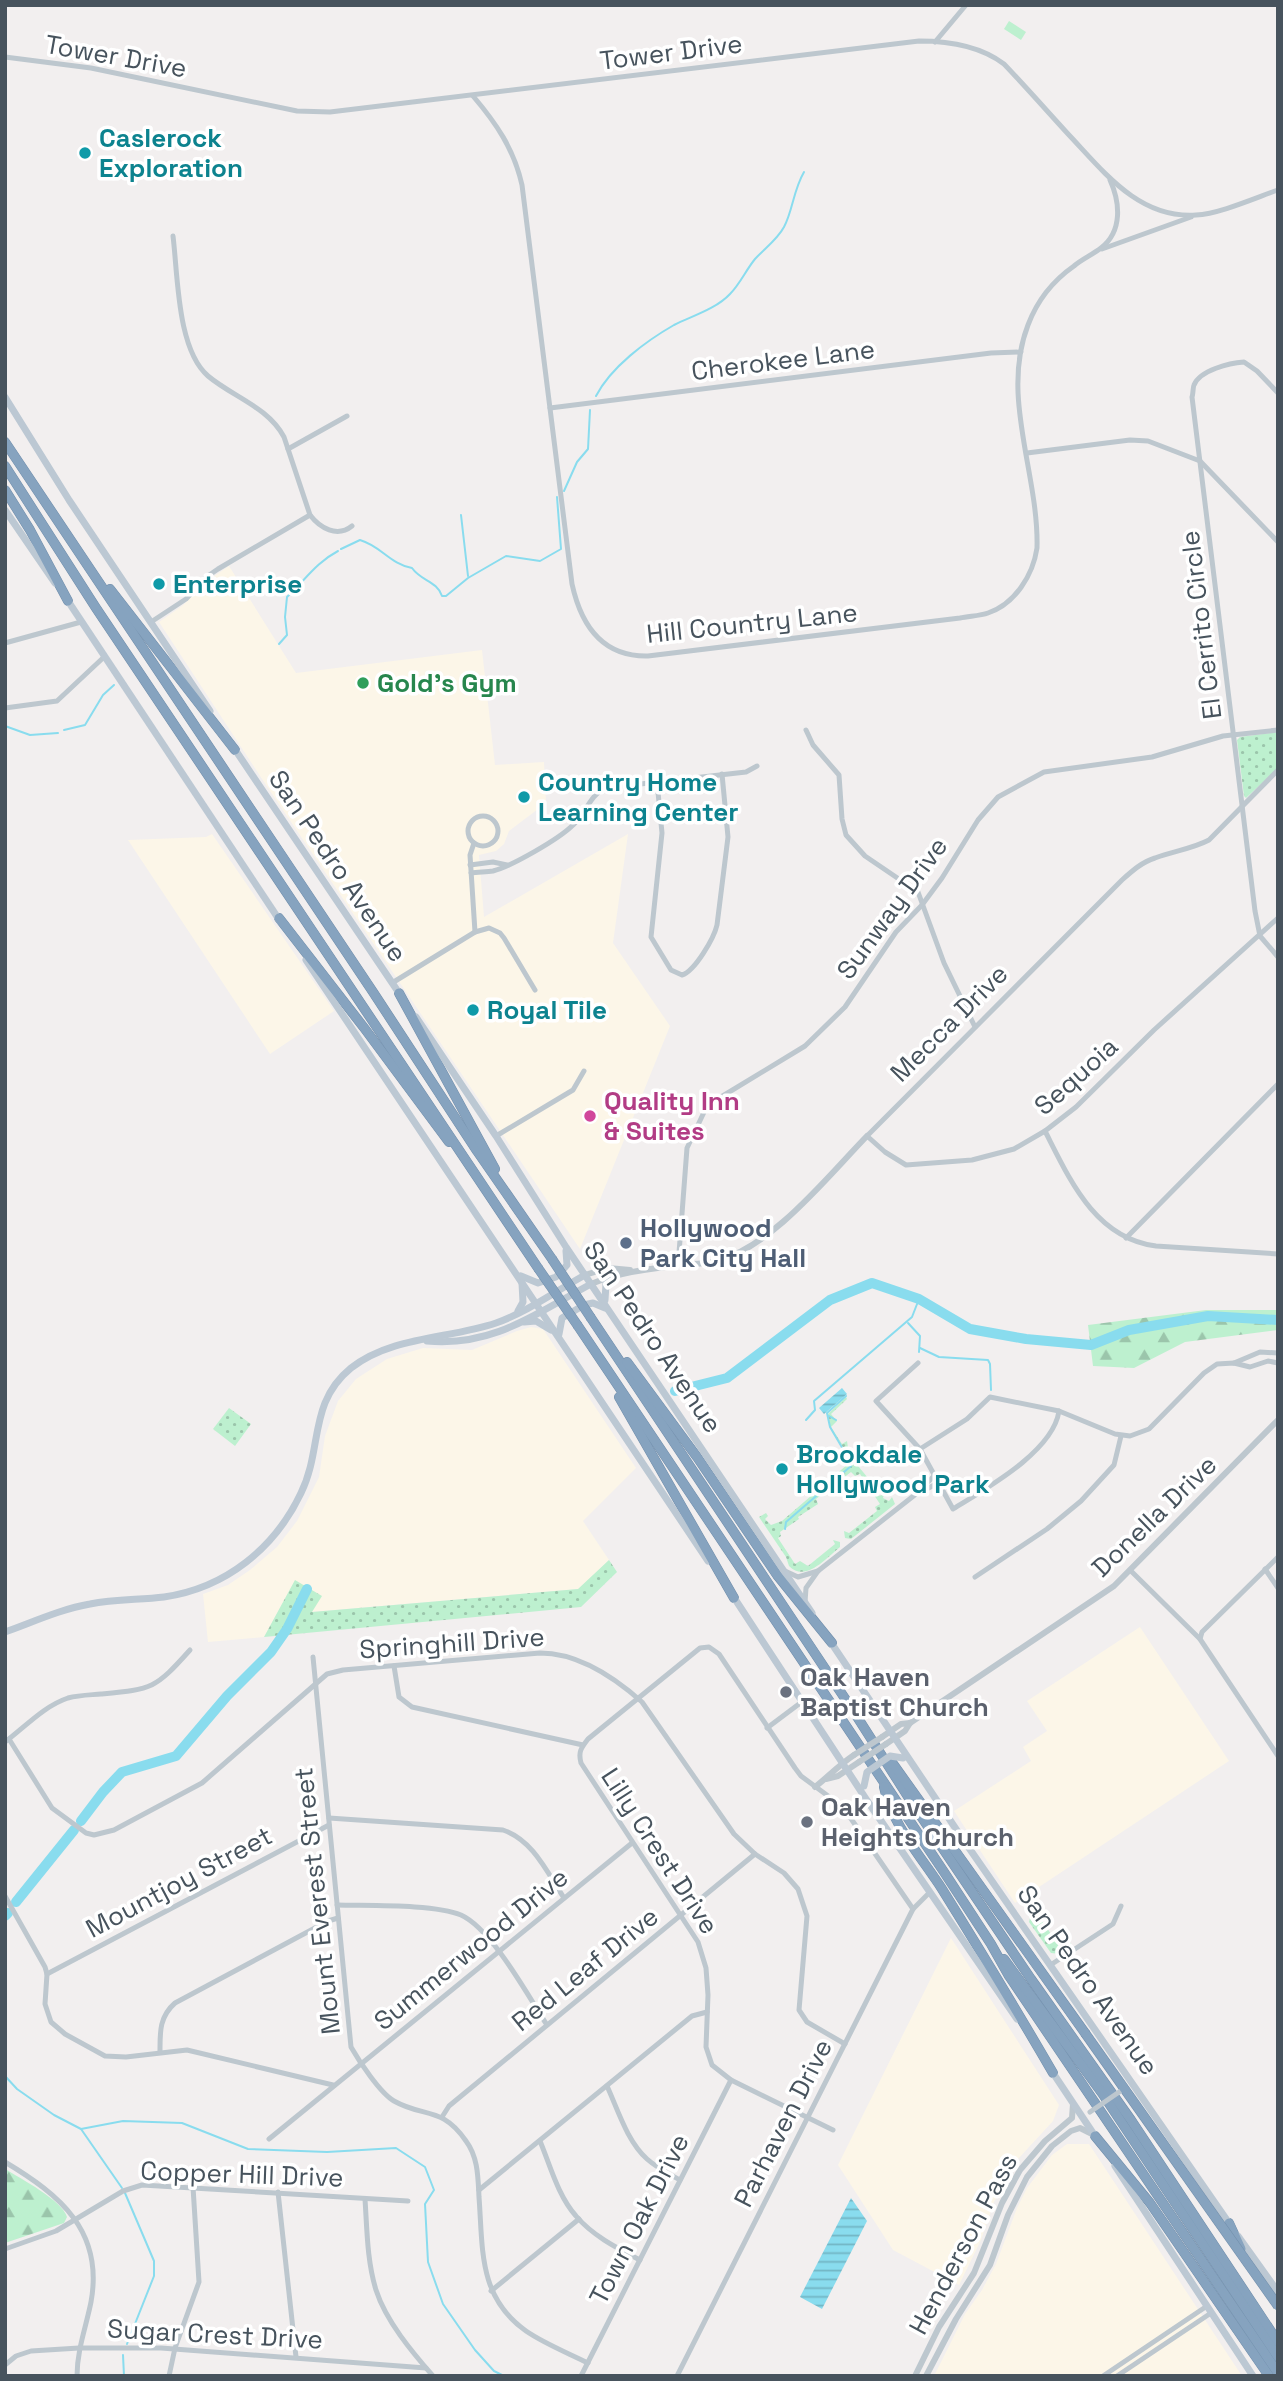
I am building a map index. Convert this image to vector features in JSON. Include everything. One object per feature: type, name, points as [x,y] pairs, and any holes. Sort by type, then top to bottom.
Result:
[{"type":"highway","points":[[5,442],[854,1712],[914,1806],[1123,2109],[1278,2342]]},
{"type":"highway","points":[[5,466],[120,645],[883,1782],[991,1944],[1009,1976],[1278,2373]]},
{"type":"highway","points":[[5,490],[68,601]]},
{"type":"highway","points":[[38,494],[235,750]]},
{"type":"highway","points":[[278,918],[365,1029],[436,1127],[477,1175]]},
{"type":"highway","points":[[399,993],[509,1196]]},
{"type":"highway","points":[[578,1326],[734,1598]]},
{"type":"highway","points":[[600,1331],[629,1364],[697,1457],[777,1575],[832,1643]]},
{"type":"highway","points":[[854,1712],[902,1774],[1278,2308]]},
{"type":"highway","points":[[883,1782],[886,1798],[914,1849],[971,1935],[1053,2073]]},
{"type":"highway","points":[[991,1944],[1015,1972],[1102,2093],[1278,2357]]},
{"type":"highway","points":[[1095,2136],[1150,2203],[1269,2376]]},
{"type":"highway","points":[[1229,2223],[1259,2283],[1278,2308]]},
{"type":"main road","name":"San Pedro Avenue","points":[[5,397],[69,500],[496,1136],[563,1242],[893,1735],[1278,2292]]},
{"type":"main road","points":[[5,510],[803,1701],[866,1800],[1073,2102],[1086,2114],[1095,2136],[1253,2376]]},
{"type":"main road","points":[[519,1276],[538,1283],[556,1277],[567,1265],[568,1255],[563,1242]]},
{"type":"main road","points":[[5,1632],[76,1607],[106,1601],[167,1596],[196,1589],[226,1576],[242,1566],[278,1533],[297,1502],[310,1468],[319,1414],[336,1384],[362,1360],[399,1345],[481,1327],[515,1314],[585,1275]]},
{"type":"main road","points":[[515,1314],[523,1301],[519,1276]]},
{"type":"main road","points":[[605,1304],[604,1292],[611,1276]]},
{"type":"main road","name":"Mecca Drive","points":[[420,1341],[444,1343],[472,1340],[502,1332],[591,1284]]},
{"type":"main road","points":[[559,1338],[562,1318],[582,1306],[597,1303],[611,1312]]},
{"type":"main road","points":[[520,1323],[536,1321],[559,1338]]},
{"type":"main road","points":[[866,1800],[864,1786],[867,1772],[890,1756],[903,1758],[916,1769]]},
{"type":"street","points":[[935,42],[966,5]]},
{"type":"street","name":"Tower Drive","points":[[5,57],[91,68],[297,111],[330,112],[935,42],[974,48],[994,56],[1110,180],[1154,209],[1195,216],[1278,190]]},
{"type":"street","name":"Hill Country Lane","points":[[473,96],[502,132],[519,171],[576,605],[589,629],[606,644],[629,654],[642,656],[940,621],[995,610],[1024,584],[1036,556],[1037,540],[1017,385],[1028,323],[1051,287],[1073,266],[1107,247],[1195,216]]},
{"type":"street","name":"Hill Country Lane","points":[[1093,254],[1110,239],[1116,222],[1118,201],[1110,180]]},
{"type":"street","points":[[173,236],[185,334],[193,356],[207,375],[274,422],[284,437],[310,515],[321,526],[334,531],[346,530],[352,526]]},
{"type":"street","name":"Cherokee Lane","points":[[550,408],[991,353],[1021,352]]},
{"type":"street","name":"El Cerrito Circle","points":[[1260,936],[1241,807],[1192,397],[1193,386],[1198,379],[1233,363],[1244,362],[1257,371],[1278,393]]},
{"type":"street","points":[[288,449],[347,416]]},
{"type":"street","points":[[1027,453],[1141,440],[1161,446],[1200,461],[1278,542]]},
{"type":"street","points":[[151,622],[183,601],[218,569],[310,515]]},
{"type":"street","points":[[5,643],[81,622]]},
{"type":"street","points":[[5,708],[57,701],[104,657]]},
{"type":"street","points":[[806,730],[813,745],[839,775],[842,819],[846,835],[865,856],[918,892],[944,963],[975,1027]]},
{"type":"street","name":"Sunway Drive","points":[[678,1266],[687,1148],[706,1108],[805,1046],[845,1007],[896,932],[922,905],[978,820],[998,797],[1044,772],[1152,757],[1233,735],[1278,730]]},
{"type":"street","points":[[471,873],[507,865],[573,825],[593,797],[605,788],[746,772],[757,766]]},
{"type":"street","name":"Mecca Drive","points":[[591,1284],[635,1271],[716,1261],[740,1253],[756,1243],[785,1220],[1136,867],[1153,858],[1198,846],[1209,840],[1278,770]]},
{"type":"street","points":[[657,782],[662,833],[651,937],[671,970],[681,975],[692,970],[717,925],[728,837],[722,775]]},
{"type":"street","points":[[474,843],[484,846],[493,842],[498,828],[492,819],[479,817],[472,822],[469,834],[474,843],[470,864],[475,932]]},
{"type":"street","points":[[470,864],[493,862],[507,865]]},
{"type":"street","name":"Sequoia","points":[[867,1136],[906,1165],[972,1160],[1014,1149],[1045,1131],[1076,1107],[1154,1030],[1278,918]]},
{"type":"street","points":[[392,983],[475,932],[489,928],[500,933],[535,990]]},
{"type":"street","points":[[1260,936],[1278,957]]},
{"type":"street","points":[[496,1136],[573,1090],[584,1070]]},
{"type":"street","points":[[1126,1238],[1278,1084]]},
{"type":"street","points":[[1045,1131],[1081,1199],[1118,1234],[1138,1244],[1278,1254]]},
{"type":"street","name":"Mecca Drive","points":[[585,1275],[608,1268],[635,1271]]},
{"type":"street","points":[[1234,1363],[1260,1352],[1278,1353]]},
{"type":"street","points":[[920,1449],[967,1419],[990,1397],[1059,1411],[1121,1436],[1130,1436],[1149,1429],[1217,1364],[1234,1363],[1250,1367],[1268,1362],[1278,1363]]},
{"type":"street","points":[[918,1363],[876,1401],[920,1449],[953,1510],[1018,1466],[1045,1440],[1054,1427],[1059,1411]]},
{"type":"street","name":"Donella Drive","points":[[845,1766],[859,1762],[886,1744],[901,1724],[910,1723],[1114,1586],[1278,1420]]},
{"type":"street","points":[[975,1577],[1048,1529],[1081,1501],[1114,1465],[1121,1436]]},
{"type":"street","points":[[805,1602],[806,1588],[818,1571],[916,1494],[934,1476]]},
{"type":"street","points":[[916,1494],[938,1483]]},
{"type":"street","points":[[1200,1639],[1202,1632],[1278,1557]]},
{"type":"street","points":[[1265,1569],[1278,1588]]},
{"type":"street","points":[[784,1570],[798,1577],[818,1571]]},
{"type":"street","points":[[1129,1570],[1200,1639],[1278,1756]]},
{"type":"street","points":[[583,1745],[700,1648],[709,1647],[719,1654],[801,1776],[837,1802],[853,1819],[913,1909]]},
{"type":"street","points":[[7,1740],[52,1705],[66,1699],[138,1691],[156,1685],[190,1650]]},
{"type":"street","name":"Springhill Drive","points":[[7,1740],[52,1808],[86,1833],[101,1835],[172,1801],[202,1783],[304,1696],[316,1681],[335,1671],[551,1653],[582,1661],[623,1686],[647,1706],[724,1821],[755,1854],[789,1878],[798,1889],[804,1902],[807,1930],[799,2004],[802,2015],[807,2022],[845,2044]]},
{"type":"street","name":"Mount Everest Street","points":[[313,1657],[350,2044],[393,2100],[442,2117],[471,2148],[478,2173],[484,2261],[491,2291],[509,2317],[525,2330],[588,2363]]},
{"type":"street","name":"Lilly Crest Drive","points":[[394,1666],[400,1697],[412,1707],[583,1745],[579,1755],[581,1763],[698,1942],[704,1958],[707,1981],[706,2047],[712,2065],[731,2080],[833,2130]]},
{"type":"street","points":[[767,1728],[803,1701]]},
{"type":"street","name":"Donella Drive","points":[[815,1787],[826,1779],[838,1776],[854,1755],[882,1737],[893,1735]]},
{"type":"street","points":[[329,1822],[503,1829],[521,1838],[530,1848],[564,1898]]},
{"type":"street","name":"Mountjoy Street","points":[[47,1974],[329,1822]]},
{"type":"street","name":"Summerwood Drive","points":[[269,2139],[632,1843]]},
{"type":"street","name":"Red Leaf Drive","points":[[442,2117],[449,2106],[755,1854]]},
{"type":"street","name":"Parhaven Drive","points":[[677,2376],[913,1909],[929,1893]]},
{"type":"street","points":[[5,1896],[42,1961],[47,1974],[47,2013],[51,2022],[65,2035],[104,2056],[125,2057],[192,2050],[333,2085]]},
{"type":"street","points":[[337,1905],[439,1909],[474,1923],[498,1951],[547,2025]]},
{"type":"street","points":[[1052,1964],[1113,1924],[1121,1906]]},
{"type":"street","points":[[160,2052],[162,2022],[169,2008],[175,2003],[338,1918]]},
{"type":"street","points":[[479,2190],[692,2016],[707,2012]]},
{"type":"street","name":"Town Oak Drive","points":[[581,2376],[731,2080]]},
{"type":"street","points":[[607,2086],[631,2138],[641,2153],[654,2165],[680,2180]]},
{"type":"street","points":[[1086,2114],[1122,2090]]},
{"type":"street","name":"Henderson Pass","points":[[915,2376],[946,2315],[974,2273],[1008,2192],[1020,2171],[1045,2141],[1072,2118],[1073,2102]]},
{"type":"street","name":"Henderson Pass","points":[[926,2376],[956,2319],[990,2265],[1016,2196],[1038,2162],[1071,2131],[1080,2128],[1095,2136]]},
{"type":"street","points":[[540,2141],[565,2199],[579,2219],[606,2241],[640,2260]]},
{"type":"street","points":[[5,2162],[47,2188],[61,2202],[88,2246],[93,2272],[92,2299],[79,2348],[77,2376]]},
{"type":"street","name":"Copper Hill Drive","points":[[5,2249],[30,2242],[75,2221],[132,2187],[147,2185],[408,2201]]},
{"type":"street","points":[[169,2376],[175,2348],[199,2282],[193,2187]]},
{"type":"street","points":[[278,2192],[296,2357]]},
{"type":"street","points":[[1008,2192],[1016,2196]]},
{"type":"street","points":[[365,2199],[371,2269],[376,2290],[386,2312],[433,2376]]},
{"type":"street","points":[[491,2291],[579,2219]]},
{"type":"street","points":[[1103,2376],[1209,2310]]},
{"type":"street","points":[[1117,2376],[1209,2310]]},
{"type":"street","name":"Sugar Crest Drive","points":[[5,2365],[23,2353],[79,2348],[175,2348],[426,2368]]},
{"type":"shaded area","points":[[229,566],[296,673],[482,650],[495,765],[544,762],[546,803],[509,831],[504,844],[496,851],[479,855],[484,917],[628,834],[613,943],[670,1026],[580,1249],[159,622]]},
{"type":"shaded area","points":[[212,834],[334,1011],[270,1054],[128,840],[206,837]]},
{"type":"shaded area","points":[[531,1327],[543,1329],[636,1468],[583,1521],[609,1560],[579,1589],[311,1612],[295,1581],[264,1637],[208,1642],[203,1594],[228,1585],[250,1570],[277,1547],[297,1521],[319,1477],[325,1436],[338,1401],[356,1379],[387,1359],[423,1348],[472,1350]]},
{"type":"shaded area","points":[[1140,1627],[1229,1761],[1015,1903],[954,1811],[1031,1761],[1023,1747],[1047,1731],[1027,1701]]},
{"type":"shaded area","points":[[951,1938],[1059,2105],[1053,2121],[1018,2159],[994,2202],[981,2240],[959,2285],[893,2250],[838,2165]]},
{"type":"shaded area","points":[[1067,2144],[1089,2144],[1242,2376],[934,2376],[965,2314],[996,2264],[1027,2188],[1052,2155]]},
{"type":"green space","points":[[1009,21],[1026,32],[1021,40],[1004,29]]},
{"type":"green space","points":[[1278,732],[1278,768],[1246,798],[1237,740],[1240,737]]},
{"type":"green space","points":[[1206,1310],[1278,1310],[1278,1330],[1185,1342],[1134,1368],[1093,1366],[1088,1325]]},
{"type":"green space","points":[[846,1397],[831,1414],[837,1421],[831,1427],[842,1444],[847,1441],[849,1455],[868,1478],[866,1482],[879,1496],[884,1494],[883,1498],[889,1501],[892,1497],[895,1504],[851,1539],[845,1538],[844,1531],[849,1533],[877,1511],[875,1507],[880,1504],[860,1474],[855,1476],[851,1472],[816,1499],[818,1504],[780,1532],[781,1536],[778,1538],[795,1564],[800,1561],[808,1566],[835,1544],[833,1540],[840,1542],[840,1547],[816,1567],[802,1572],[795,1571],[789,1566],[786,1557],[759,1517],[766,1513],[768,1516],[765,1519],[771,1525],[782,1521],[848,1464],[843,1454],[851,1460],[830,1427],[828,1414]]},
{"type":"green space","points":[[229,1408],[251,1424],[235,1446],[213,1429]]},
{"type":"green space","points":[[609,1560],[617,1572],[581,1607],[264,1637],[295,1580],[322,1596],[312,1612],[578,1589]]},
{"type":"green space","points":[[1037,1913],[1059,1946],[1063,1944],[1065,1947],[1071,1943],[1071,1947],[1061,1954],[1051,1953],[1029,1922]]},
{"type":"green space","points":[[5,2169],[58,2204],[67,2217],[64,2223],[5,2243]]},
{"type":"water","points":[[842,1388],[847,1394],[824,1414],[819,1408]]},
{"type":"water","points":[[851,2198],[867,2221],[822,2309],[800,2297]]},
{"type":"waterway","points":[[596,396],[620,365],[641,347],[674,325],[718,304],[730,294],[755,259],[784,227],[804,172]]},
{"type":"waterway","points":[[564,491],[577,462],[588,449],[590,410]]},
{"type":"waterway","points":[[341,549],[360,540],[374,546],[398,563],[412,568],[436,587],[442,596],[446,596],[468,578],[506,556],[540,561],[561,549],[557,497]]},
{"type":"waterway","points":[[461,515],[468,576]]},
{"type":"waterway","points":[[279,644],[287,635],[287,597],[317,566],[338,551]]},
{"type":"waterway","points":[[64,730],[85,725],[103,695],[114,685]]},
{"type":"waterway","points":[[5,726],[30,735],[58,733]]},
{"type":"waterway","points":[[675,1391],[727,1378],[830,1300],[872,1283],[919,1299],[970,1329],[1026,1339],[1091,1345],[1129,1330],[1208,1316],[1278,1320]]},
{"type":"waterway","points":[[806,1420],[815,1410],[814,1401],[912,1317],[919,1299]]},
{"type":"waterway","points":[[908,1323],[920,1336],[919,1352]]},
{"type":"waterway","points":[[920,1348],[939,1357],[988,1360],[991,1390]]},
{"type":"waterway","points":[[785,1529],[786,1522],[851,1466],[830,1427],[827,1413],[846,1396]]},
{"type":"waterway","points":[[829,1416],[836,1420]]},
{"type":"waterway","points":[[81,1821],[122,1772],[176,1756],[227,1696],[271,1652],[287,1629],[307,1589]]},
{"type":"waterway","points":[[16,1902],[74,1830]]},
{"type":"waterway","points":[[5,1916],[8,1913]]},
{"type":"waterway","points":[[5,2076],[17,2089],[54,2115],[81,2129],[123,2121],[182,2123],[248,2149],[327,2152],[396,2148],[425,2167],[434,2190],[425,2204],[428,2262],[443,2304],[475,2350],[494,2371],[504,2376]]},
{"type":"waterway","points":[[81,2129],[122,2188]]},
{"type":"waterway","points":[[125,2193],[154,2261],[154,2276],[127,2344]]},
{"type":"waterway","points":[[123,2355],[124,2376]]},
{"type":"place","name":"Caslerock Exploration","points":[[85,153]]},
{"type":"place","name":"Enterprise","points":[[159,584]]},
{"type":"place","name":"Gold's Gym","points":[[363,683]]},
{"type":"place","name":"Country Home Learning Center","points":[[524,797]]},
{"type":"place","name":"Royal Tile","points":[[473,1010]]},
{"type":"place","name":"Quality Inn & Suites","points":[[590,1116]]},
{"type":"place","name":"Hollywood Park City Hall","points":[[626,1243]]},
{"type":"place","name":"Brookdale Hollywood Park","points":[[782,1469]]},
{"type":"place","name":"Oak Haven Baptist Church","points":[[786,1692]]},
{"type":"place","name":"Oak Haven Heights Church","points":[[807,1822]]}]
